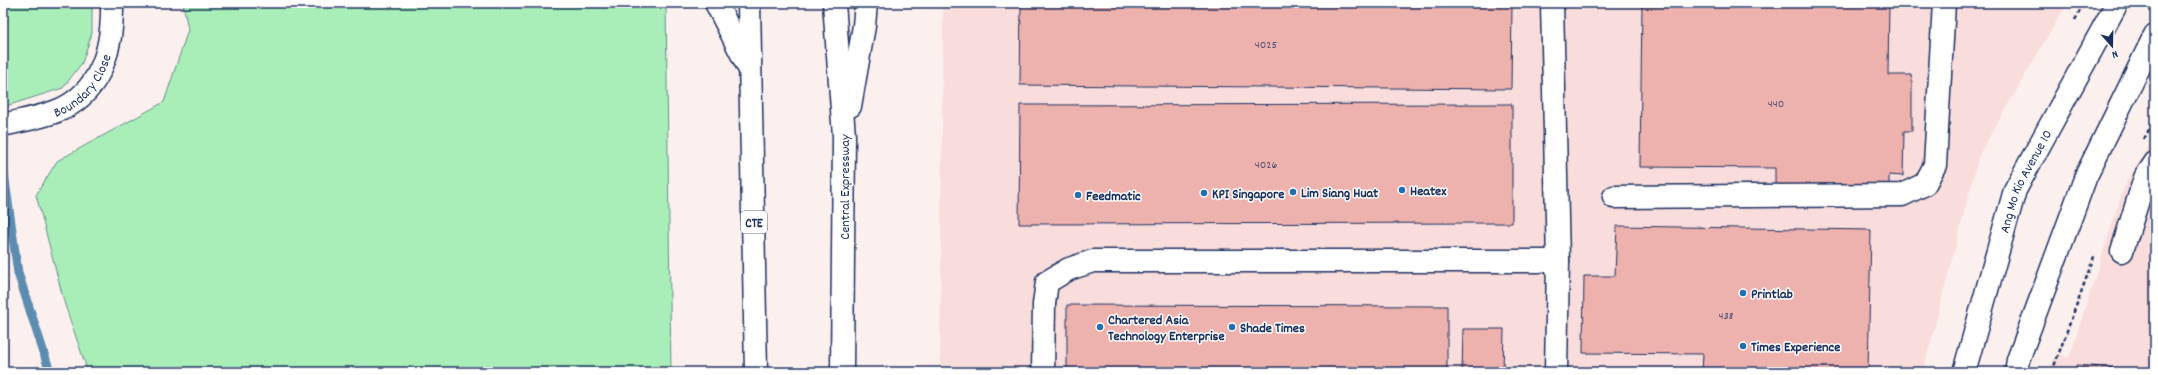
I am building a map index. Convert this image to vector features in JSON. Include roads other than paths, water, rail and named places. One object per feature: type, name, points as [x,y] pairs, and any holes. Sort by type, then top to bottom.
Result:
[{"type":"main road","name":"Boundary Close","points":[[10,123],[49,114],[63,108],[83,93],[97,76],[108,51],[112,26],[112,3]]},
{"type":"main road","points":[[716,3],[751,72]]},
{"type":"main road","name":"CTE","points":[[749,3],[756,372]]},
{"type":"main road","name":"Central Expressway","points":[[834,3],[844,136],[842,372]]},
{"type":"main road","points":[[844,136],[864,26],[866,3]]},
{"type":"main road","points":[[1552,3],[1558,261],[1556,372]]},
{"type":"main road","points":[[1614,197],[1902,195],[1925,184],[1936,165],[1944,3]]},
{"type":"main road","name":"Ang Mo Kio Avenue 10","points":[[1964,372],[2015,190],[2117,3]]},
{"type":"main road","points":[[2016,372],[2018,360],[2086,176],[2155,35]]},
{"type":"main road","points":[[2122,251],[2145,178],[2155,164]]},
{"type":"main road","points":[[1043,372],[1044,304],[1047,282],[1069,269],[1093,261],[1558,261]]},
{"type":"waterway","points":[[3,167],[18,273],[50,372]]},
{"type":"place","name":"Heatex","points":[[1402,190]]},
{"type":"place","name":"Lim Siang Huat","points":[[1293,192]]},
{"type":"place","name":"KPI Singapore","points":[[1204,193]]},
{"type":"place","name":"Feedmatic","points":[[1078,195]]},
{"type":"place","name":"Printlab","points":[[1743,293]]},
{"type":"place","name":"Chartered Asia Technology Enterprise","points":[[1100,327]]},
{"type":"place","name":"Shade Times","points":[[1232,327]]},
{"type":"place","name":"Times Experience","points":[[1743,346]]}]
